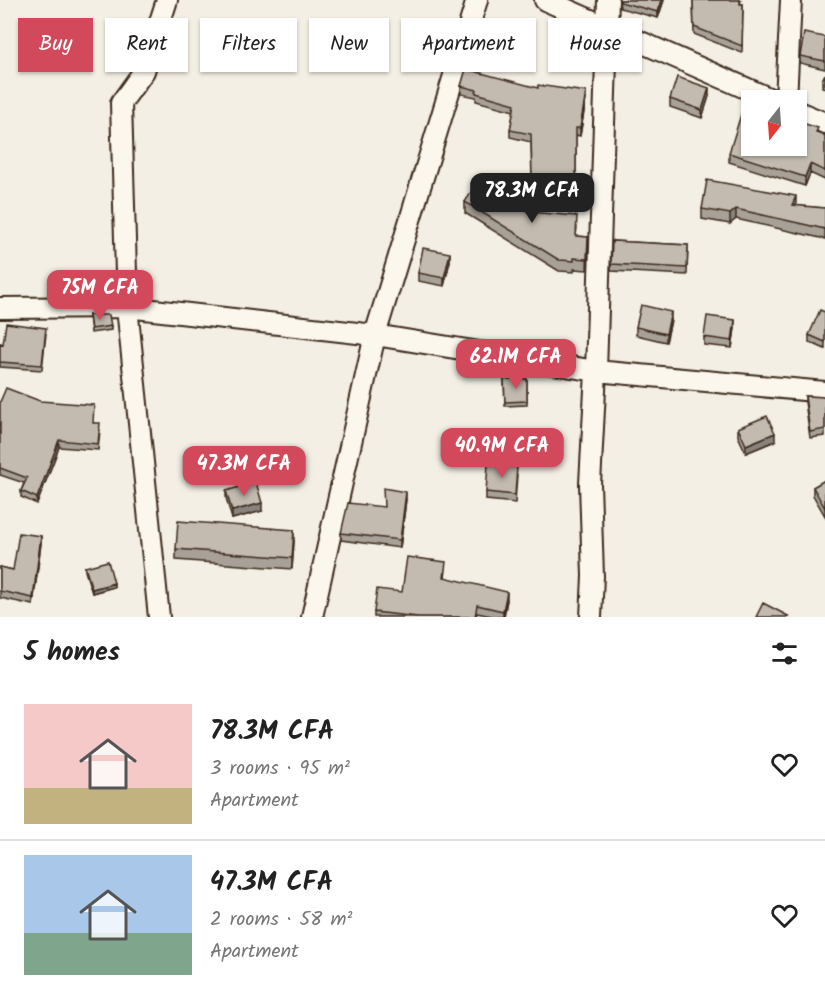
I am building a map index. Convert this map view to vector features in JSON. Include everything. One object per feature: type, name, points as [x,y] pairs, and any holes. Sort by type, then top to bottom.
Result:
[{"type":"street","points":[[159,617],[127,307],[121,104],[144,71],[167,0]]},
{"type":"street","points":[[312,617],[375,335],[477,0]]},
{"type":"street","points":[[545,0],[586,18]]},
{"type":"street","points":[[607,18],[608,0]]},
{"type":"street","points":[[786,90],[791,0]]},
{"type":"street","points":[[642,42],[750,90]]},
{"type":"street","points":[[591,617],[593,576],[590,484],[606,72]]},
{"type":"street","points":[[807,116],[825,123]]},
{"type":"street","points":[[0,308],[127,307],[375,335],[596,371],[825,392]]},
{"type":"building","points":[[620,0],[662,0],[658,12],[620,2]]},
{"type":"building","points":[[693,0],[740,0],[740,4],[743,4],[742,46],[694,27]]},
{"type":"building","points":[[804,33],[825,37],[825,61],[800,56]]},
{"type":"building","points":[[465,72],[477,72],[538,88],[538,85],[586,92],[580,128],[576,128],[576,177],[532,177],[531,134],[510,130],[515,104],[476,93],[477,90],[461,86]]},
{"type":"building","points":[[677,77],[709,88],[702,110],[670,99]]},
{"type":"building","points":[[741,115],[741,156],[807,156],[807,124],[818,128],[816,132],[825,136],[825,171],[810,164],[805,177],[729,153]]},
{"type":"building","points":[[707,180],[796,196],[792,205],[825,208],[825,229],[736,209],[730,214],[702,209]]},
{"type":"building","points":[[478,181],[529,212],[577,216],[576,236],[588,237],[587,259],[559,260],[465,202]]},
{"type":"building","points":[[612,241],[688,245],[687,268],[611,264]]},
{"type":"building","points":[[423,248],[450,253],[444,278],[418,273]]},
{"type":"building","points":[[641,305],[671,312],[666,334],[636,327]]},
{"type":"building","points":[[820,310],[825,312],[825,342],[809,335]]},
{"type":"building","points":[[89,315],[109,315],[111,326],[91,329]]},
{"type":"building","points":[[707,316],[735,320],[732,341],[704,337]]},
{"type":"building","points":[[6,323],[46,328],[42,365],[0,362],[0,343],[3,344]]},
{"type":"building","points":[[504,379],[527,379],[527,401],[505,402]]},
{"type":"building","points":[[6,388],[40,401],[94,405],[93,423],[100,423],[98,444],[59,440],[37,498],[21,491],[27,478],[0,468],[0,402]]},
{"type":"building","points":[[805,396],[825,397],[825,429],[810,432]]},
{"type":"building","points":[[767,416],[775,433],[746,445],[738,428]]},
{"type":"building","points":[[488,464],[517,467],[515,495],[486,492]]},
{"type":"building","points":[[825,480],[825,508],[813,487]]},
{"type":"building","points":[[256,482],[262,503],[232,511],[226,491]]},
{"type":"building","points":[[383,488],[406,492],[400,540],[341,533],[348,503],[384,507]]},
{"type":"building","points":[[178,521],[294,530],[292,558],[176,549]]},
{"type":"building","points":[[19,533],[41,536],[33,598],[0,591],[0,567],[13,570]]},
{"type":"building","points":[[407,557],[446,562],[444,577],[507,592],[503,611],[477,605],[475,617],[418,617],[374,612],[377,589],[402,592]]},
{"type":"building","points":[[108,561],[114,583],[92,589],[85,567]]},
{"type":"building","points":[[763,603],[790,617],[756,617]]}]
